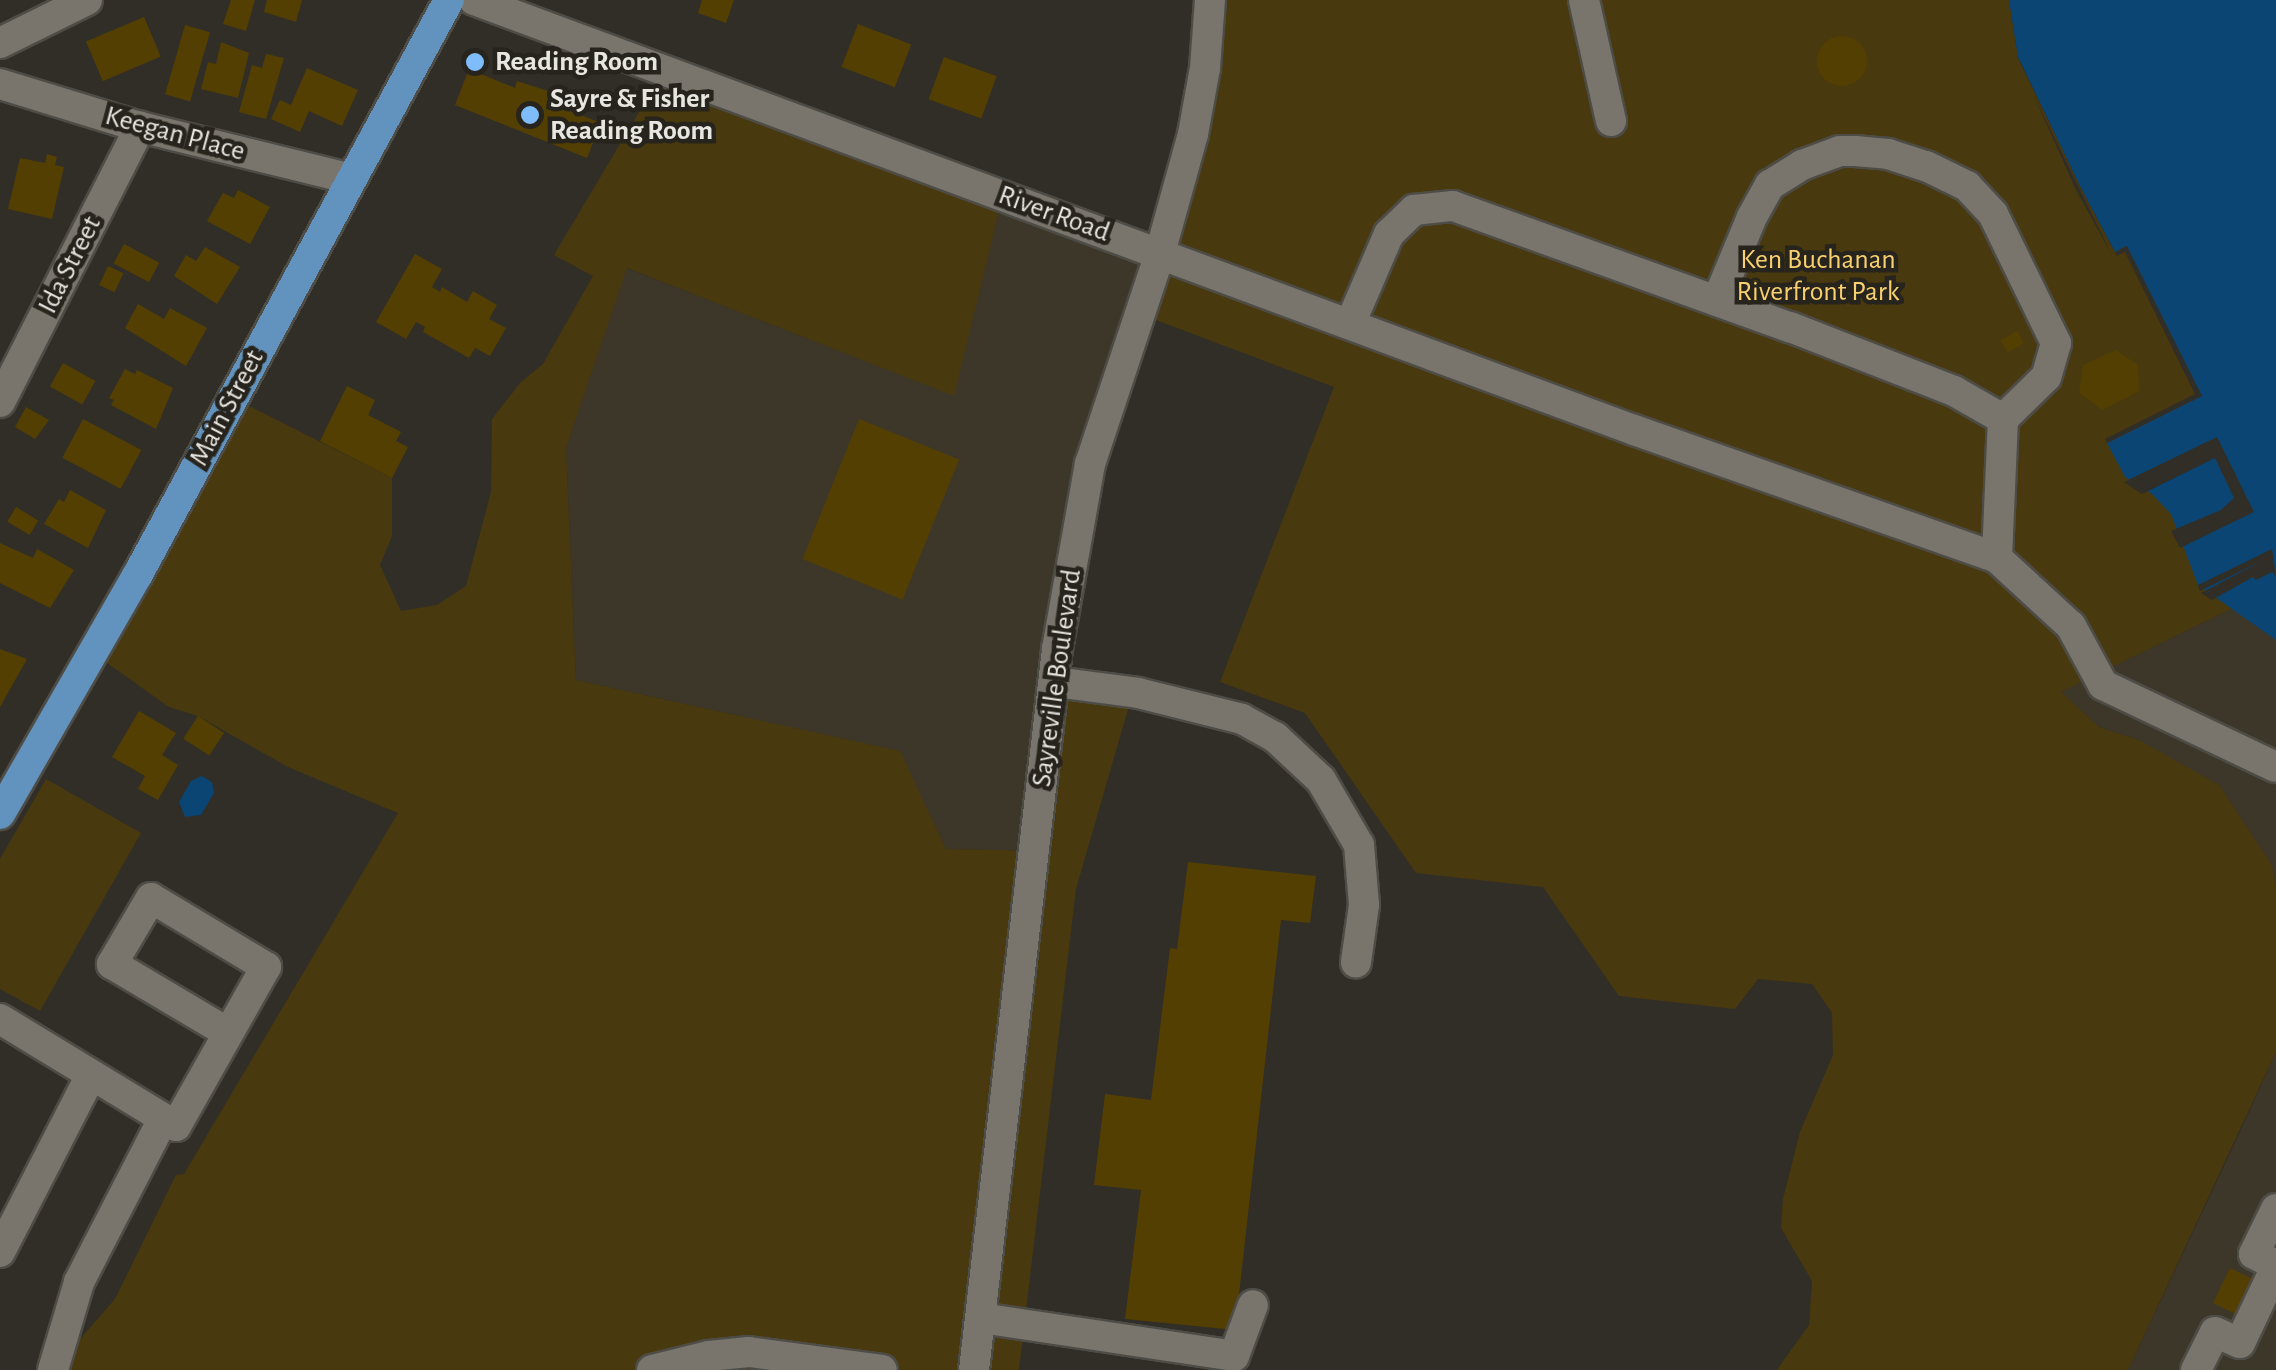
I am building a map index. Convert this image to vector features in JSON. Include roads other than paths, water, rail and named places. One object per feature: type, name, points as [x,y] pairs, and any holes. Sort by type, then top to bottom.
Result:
[{"type":"main road","name":"Main Street","points":[[0,814],[137,576],[450,0]]},
{"type":"street","points":[[0,43],[88,0]]},
{"type":"street","name":"River Road","points":[[474,0],[1634,430],[1997,558]]},
{"type":"street","name":"Sayreville Boulevard","points":[[974,1370],[1054,682],[1090,464],[1160,254],[1193,134],[1210,0]]},
{"type":"street","points":[[1584,0],[1612,122]]},
{"type":"street","name":"Keegan Place","points":[[0,84],[140,127],[350,179]]},
{"type":"street","name":"Ida Street","points":[[0,402],[140,127]]},
{"type":"street","points":[[1717,302],[1752,216],[1770,185],[1802,164],[1840,151],[1888,154],[1926,166],[1967,186],[1993,214],[2056,344],[2046,378],[2003,419],[1997,558],[2072,626],[2103,684],[2276,767]]},
{"type":"street","points":[[1350,324],[1389,234],[1414,210],[1453,206],[1954,392],[2003,419]]},
{"type":"street","points":[[1054,682],[1134,692],[1242,719],[1275,736],[1321,780],[1359,844],[1364,905],[1356,962]]},
{"type":"street","points":[[0,1019],[176,1126],[266,967],[151,898],[112,964],[228,1033]]},
{"type":"street","points":[[0,1252],[90,1076]]},
{"type":"street","points":[[53,1370],[79,1282],[163,1119]]},
{"type":"street","points":[[2196,1370],[2215,1332],[2240,1343],[2276,1266],[2254,1254],[2276,1209]]},
{"type":"street","points":[[981,1318],[1234,1356],[1254,1305]]},
{"type":"street","points":[[664,1368],[749,1352],[882,1370]]},
{"type":"water","points":[[2009,0],[2276,0],[2276,640],[2198,585],[2171,514],[2152,494],[2125,477],[2107,443],[2201,396],[2126,246],[2115,252],[2081,188],[2018,57]]},
{"type":"water","points":[[202,776],[212,782],[214,793],[201,815],[185,817],[179,802],[191,781]]},
{"type":"place","name":"Reading Room","points":[[475,62]]},
{"type":"place","name":"Sayre & Fisher Reading Room","points":[[530,115]]},
{"type":"park label","name":"Ken Buchanan Riverfront Park","points":[[1818,276]]}]
